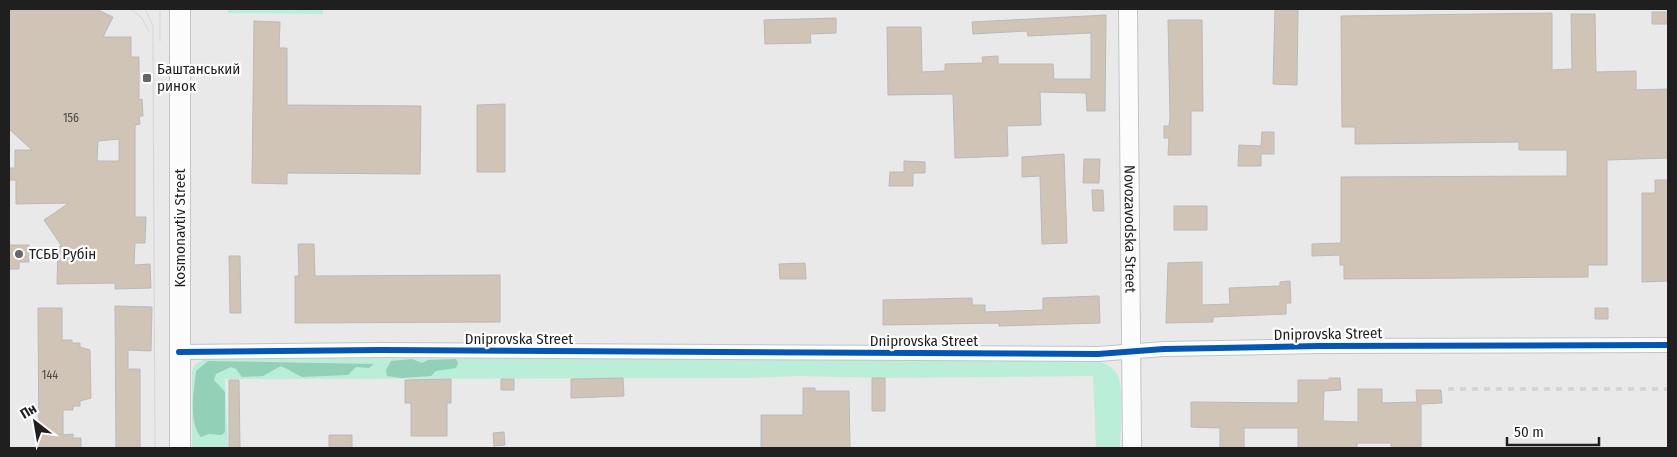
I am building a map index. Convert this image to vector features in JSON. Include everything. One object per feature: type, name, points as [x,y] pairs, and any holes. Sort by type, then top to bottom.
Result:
[{"type":"main road","name":"Kosmonavtiv Street","points":[[180,9],[180,448]]},
{"type":"street","name":"Novozavodska Street","points":[[1128,9],[1132,448]]},
{"type":"street","name":"Dniprovska Street","points":[[179,352],[390,350],[1098,354],[1131,351],[1358,346],[1668,345]]},
{"type":"green space","points":[[323,9],[323,14],[228,13],[228,10]]},
{"type":"green space","points":[[207,358],[1098,360],[1113,369],[1119,381],[1121,390],[1120,448],[1096,448],[1093,376],[885,378],[799,376],[749,378],[225,379],[228,448],[192,448],[192,371],[195,364]]},
{"type":"green space","points":[[412,359],[422,363],[428,360],[456,359],[458,363],[456,368],[436,371],[431,376],[401,378],[387,376],[386,370],[391,361]]},
{"type":"green space","points":[[208,361],[374,364],[369,368],[356,367],[348,375],[302,377],[281,366],[263,376],[242,377],[236,369],[231,367],[216,374],[214,380],[225,392],[225,432],[222,435],[209,434],[201,437],[194,423],[194,387],[196,371]]},
{"type":"building","points":[[9,9],[96,9],[113,17],[103,37],[131,37],[131,57],[139,57],[139,100],[142,99],[143,116],[139,116],[140,124],[135,125],[135,217],[146,217],[145,243],[135,243],[134,265],[150,264],[151,288],[115,289],[115,283],[57,284],[58,248],[61,245],[44,220],[69,203],[16,204],[16,180],[9,180],[9,168],[15,168],[15,150],[32,150],[9,129]],"holes":[[[119,139],[119,161],[97,161],[98,141]]]},
{"type":"building","points":[[1275,9],[1298,9],[1297,85],[1273,84]]},
{"type":"building","points":[[1652,12],[1668,12],[1668,24],[1652,24]]},
{"type":"building","points":[[1552,13],[1552,70],[1572,69],[1571,14],[1595,14],[1596,72],[1636,71],[1636,90],[1668,89],[1668,158],[1607,160],[1607,265],[1588,265],[1588,277],[1344,279],[1344,265],[1340,265],[1340,255],[1312,256],[1312,244],[1341,243],[1341,177],[1567,176],[1567,150],[1519,150],[1519,142],[1355,144],[1355,127],[1342,127],[1341,16]]},
{"type":"building","points":[[1106,15],[1105,111],[1087,111],[1086,93],[1040,92],[1041,125],[1007,126],[1008,156],[955,158],[953,94],[888,95],[887,27],[921,27],[922,72],[945,71],[945,64],[983,63],[982,57],[998,56],[998,64],[1053,64],[1054,79],[1091,79],[1091,33],[1028,36],[1027,31],[973,34],[972,22]]},
{"type":"building","points":[[836,18],[836,33],[810,34],[811,43],[765,44],[764,20]]},
{"type":"building","points":[[1168,20],[1202,20],[1203,111],[1191,111],[1191,155],[1168,155],[1169,138],[1164,138],[1164,126],[1169,126],[1170,119]]},
{"type":"building","points":[[254,21],[280,22],[279,48],[287,48],[287,105],[421,106],[420,174],[287,173],[287,184],[252,183]]},
{"type":"building","points":[[505,104],[505,172],[477,172],[477,105]]},
{"type":"building","points":[[1262,132],[1274,132],[1274,154],[1261,154],[1261,166],[1238,166],[1239,145],[1261,146]]},
{"type":"building","points":[[1064,154],[1067,243],[1042,244],[1040,176],[1022,177],[1022,157]]},
{"type":"building","points":[[1084,159],[1100,159],[1099,183],[1083,183]]},
{"type":"building","points":[[904,161],[925,162],[925,173],[913,173],[913,186],[889,186],[890,172],[904,172]]},
{"type":"building","points":[[1655,180],[1668,180],[1668,281],[1642,282],[1642,193],[1655,193]]},
{"type":"building","points":[[1092,190],[1103,190],[1104,211],[1093,211]]},
{"type":"building","points":[[1174,206],[1207,206],[1207,230],[1174,230]]},
{"type":"building","points":[[298,244],[314,244],[315,276],[500,275],[500,322],[295,323],[295,276],[299,276]]},
{"type":"building","name":"ТСББ Рубін","points":[[9,245],[29,245],[29,262],[19,262],[19,269],[9,269]]},
{"type":"building","points":[[229,256],[240,256],[241,313],[230,313]]},
{"type":"building","points":[[1202,262],[1202,305],[1230,304],[1229,288],[1280,286],[1280,282],[1290,281],[1291,303],[1286,303],[1286,314],[1213,317],[1213,322],[1166,323],[1168,263]]},
{"type":"building","points":[[805,263],[806,279],[780,279],[779,264]]},
{"type":"building","points":[[1099,296],[1100,323],[999,326],[999,323],[883,325],[883,300],[972,298],[972,305],[985,305],[985,312],[1043,310],[1043,298]]},
{"type":"building","points":[[115,306],[152,307],[151,351],[128,350],[128,369],[140,369],[140,448],[116,448]]},
{"type":"building","points":[[38,308],[62,308],[62,340],[72,340],[72,343],[80,343],[80,347],[90,350],[91,398],[80,401],[80,406],[73,406],[73,410],[63,410],[63,435],[73,434],[73,438],[81,438],[81,448],[39,448]]},
{"type":"building","points":[[1595,308],[1608,308],[1608,319],[1595,319]]},
{"type":"building","points":[[623,378],[624,396],[571,398],[571,379]]},
{"type":"building","points":[[872,378],[885,378],[885,411],[872,411]]},
{"type":"building","points":[[1329,378],[1340,378],[1341,390],[1324,391],[1323,421],[1358,422],[1358,389],[1382,389],[1382,403],[1417,402],[1416,390],[1441,390],[1442,403],[1421,404],[1421,448],[1391,448],[1391,443],[1357,443],[1357,448],[1298,448],[1298,428],[1244,428],[1244,448],[1220,448],[1220,428],[1191,427],[1191,402],[1298,403],[1298,380],[1329,380]]},
{"type":"building","points":[[451,379],[451,403],[447,403],[447,436],[411,436],[411,403],[405,403],[405,380]]},
{"type":"building","points":[[501,379],[514,379],[514,390],[501,390]]},
{"type":"building","points":[[229,380],[239,380],[240,448],[229,448]]},
{"type":"building","points":[[803,388],[815,388],[815,391],[849,391],[850,448],[761,448],[761,415],[803,415]]},
{"type":"building","points":[[504,432],[505,445],[494,446],[493,433]]},
{"type":"building","points":[[329,435],[352,435],[352,448],[329,448]]},
{"type":"tram line","points":[[130,9],[141,17],[149,31]]},
{"type":"tram line","points":[[145,9],[153,26],[155,448]]},
{"type":"tram line","points":[[160,9],[160,41]]},
{"type":"railway","points":[[1448,389],[1668,389]]},
{"type":"cycle path","points":[[179,352],[381,350],[1098,354],[1164,349],[1319,346],[1668,345]]},
{"type":"place","name":"Баштанський ринок","points":[[147,78]]},
{"type":"place","name":"ТСББ Рубін","points":[[19,254]]}]
